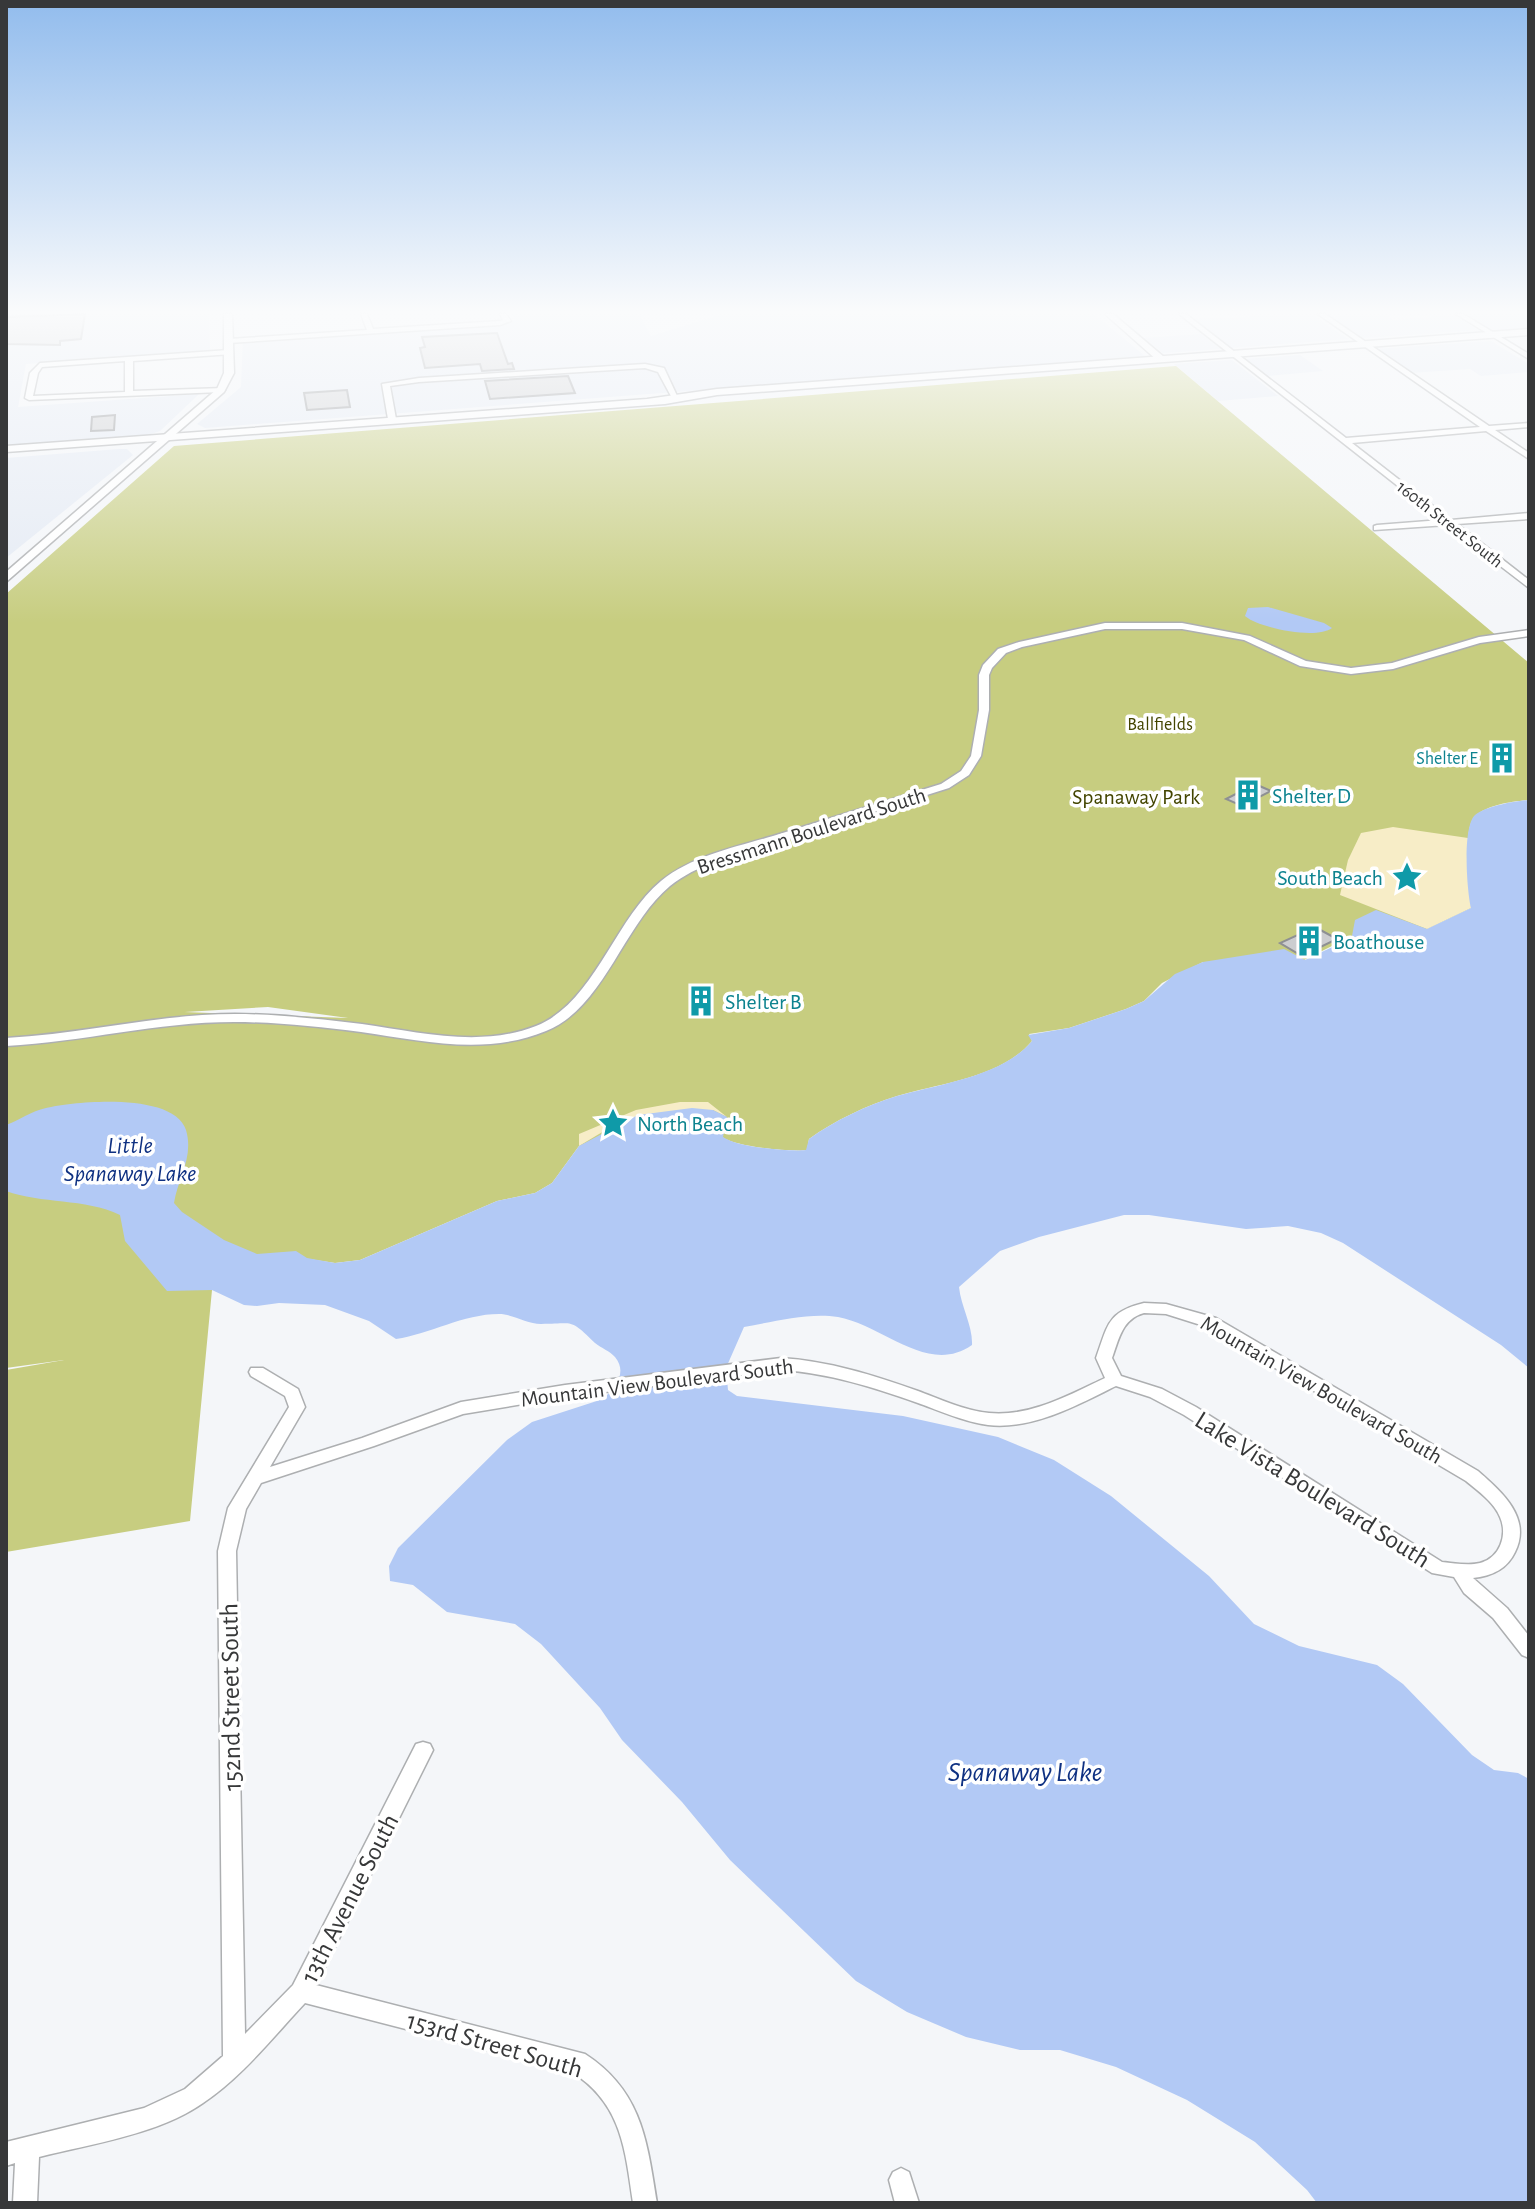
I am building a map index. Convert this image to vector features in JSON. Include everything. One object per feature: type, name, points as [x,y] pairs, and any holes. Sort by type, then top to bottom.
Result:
[{"type":"main road","points":[[6,578],[191,417]]},
{"type":"main road","points":[[6,451],[434,417]]},
{"type":"main road","points":[[167,439],[410,419]]},
{"type":"street","name":"160th Street South","points":[[1314,417],[1529,585]]},
{"type":"street","points":[[1471,417],[1529,457]]},
{"type":"street","points":[[1344,441],[1529,425]]},
{"type":"street","points":[[1377,528],[1529,516]]},
{"type":"street","name":"Bressmann Boulevard South","points":[[6,1042],[217,1018],[351,1027],[450,1043],[520,1035],[545,1027],[572,1007],[647,904],[666,884],[685,871],[718,857],[945,786],[965,773],[979,746],[984,675],[991,662],[1009,648],[1105,626],[1182,626],[1247,638],[1304,664],[1351,671],[1393,666],[1479,640],[1529,633]]},
{"type":"street","name":"Mountain View Boulevard South","points":[[255,1478],[461,1408],[565,1391],[781,1364],[809,1365],[988,1419],[1009,1419],[1051,1411],[1115,1380],[1104,1358],[1116,1324],[1129,1312],[1144,1308],[1166,1309],[1210,1322],[1459,1468],[1491,1491],[1512,1524],[1514,1532],[1511,1543],[1496,1565],[1482,1571],[1460,1572]]},
{"type":"street","name":"152nd Street South","points":[[234,2060],[227,1551],[237,1508],[297,1407],[292,1393],[257,1372]]},
{"type":"street","name":"Lake Vista Boulevard South","points":[[1115,1380],[1168,1398],[1414,1556],[1438,1568],[1460,1572],[1470,1588],[1500,1613],[1529,1650]]},
{"type":"street","name":"13th Avenue South","points":[[17,2152],[118,2128],[169,2110],[193,2097],[234,2060],[301,1992],[423,1750]]},
{"type":"street","name":"153rd Street South","points":[[301,1992],[577,2062],[589,2068],[613,2091],[626,2113],[634,2134],[645,2203]]},
{"type":"street","points":[[17,2152],[25,2203]]},
{"type":"shaded area","points":[[6,417],[175,417],[160,431],[148,435],[6,446]]},
{"type":"shaded area","points":[[205,417],[347,417],[205,428],[197,424]]},
{"type":"shaded area","points":[[127,449],[133,455],[6,558],[6,458]]},
{"type":"green space","points":[[536,417],[1237,417],[1529,663],[1529,800],[1493,806],[1475,816],[1467,845],[1471,908],[1427,929],[1352,936],[1304,960],[1203,962],[1162,983],[1144,1001],[1126,1009],[1069,1028],[1029,1034],[1032,1041],[1019,1053],[987,1071],[897,1096],[851,1114],[809,1139],[807,1150],[739,1144],[722,1137],[723,1130],[579,1146],[552,1183],[535,1193],[497,1201],[360,1260],[335,1263],[257,1254],[212,1290],[190,1521],[6,1552],[6,1370],[64,1360],[6,1368],[6,594],[174,446]],"holes":[[[268,1007],[348,1018],[184,1012]]]},
{"type":"sand","name":"South Beach","points":[[1393,827],[1468,838],[1471,908],[1427,929],[1340,895],[1348,860],[1361,833]]},
{"type":"sand","name":"North Beach","points":[[680,1102],[708,1102],[727,1117],[713,1110],[609,1128],[579,1146],[579,1134],[636,1110]]},
{"type":"water","points":[[1268,607],[1332,628],[1301,633],[1262,625],[1245,616],[1248,608]]},
{"type":"water","name":"Spanaway Lake","points":[[1529,800],[1529,1368],[1501,1345],[1343,1243],[1321,1233],[1288,1226],[1246,1229],[1149,1215],[1124,1215],[1039,1237],[1000,1251],[959,1287],[972,1345],[955,1353],[939,1355],[922,1352],[855,1322],[838,1317],[815,1316],[744,1327],[726,1368],[728,1390],[737,1396],[903,1416],[998,1437],[1054,1460],[1111,1496],[1209,1576],[1254,1624],[1299,1646],[1377,1665],[1403,1684],[1472,1755],[1494,1770],[1518,1773],[1529,1779],[1529,2203],[1317,2203],[1255,2142],[1187,2100],[1116,2067],[1060,2050],[1020,2050],[966,2037],[907,2012],[856,1981],[730,1860],[541,1644],[515,1624],[447,1612],[413,1585],[390,1581],[389,1566],[398,1548],[507,1440],[532,1422],[603,1399],[615,1385],[620,1374],[619,1363],[580,1329],[566,1323],[536,1324],[504,1314],[460,1321],[396,1339],[369,1321],[325,1305],[244,1305],[212,1290],[167,1291],[125,1241],[120,1215],[92,1206],[6,1191],[6,1125],[35,1111],[60,1105],[100,1102],[144,1104],[178,1118],[186,1130],[187,1158],[174,1203],[182,1212],[224,1240],[257,1254],[296,1251],[307,1258],[335,1263],[360,1260],[497,1201],[535,1193],[552,1183],[579,1146],[638,1115],[692,1108],[713,1110],[727,1117],[723,1137],[730,1141],[763,1148],[806,1150],[809,1139],[851,1114],[897,1096],[988,1071],[1020,1053],[1032,1041],[1028,1035],[1069,1028],[1126,1009],[1144,1001],[1175,974],[1203,962],[1284,949],[1305,960],[1347,940],[1352,936],[1355,920],[1376,910],[1427,929],[1471,908],[1467,860],[1471,822],[1475,815],[1486,809]]},
{"type":"building","points":[[92,417],[115,417],[114,430],[91,431]]},
{"type":"building","name":"Shelter D","points":[[1255,784],[1271,791],[1242,806],[1226,799]]},
{"type":"building","name":"Boathouse","points":[[1315,927],[1337,939],[1302,956],[1280,943]]},
{"type":"place","name":"Shelter E","points":[[1502,758]]},
{"type":"place","name":"Shelter D","points":[[1248,795]]},
{"type":"place","name":"South Beach","points":[[1407,877]]},
{"type":"place","name":"Boathouse","points":[[1309,941]]},
{"type":"place","name":"Shelter B","points":[[701,1001]]},
{"type":"place","name":"North Beach","points":[[613,1123]]},
{"type":"park label","name":"Ballfields","points":[[1160,724]]},
{"type":"park label","name":"Spanaway Park","points":[[1136,796]]},
{"type":"water label","name":"Little Spanaway Lake","points":[[130,1159]]}]
